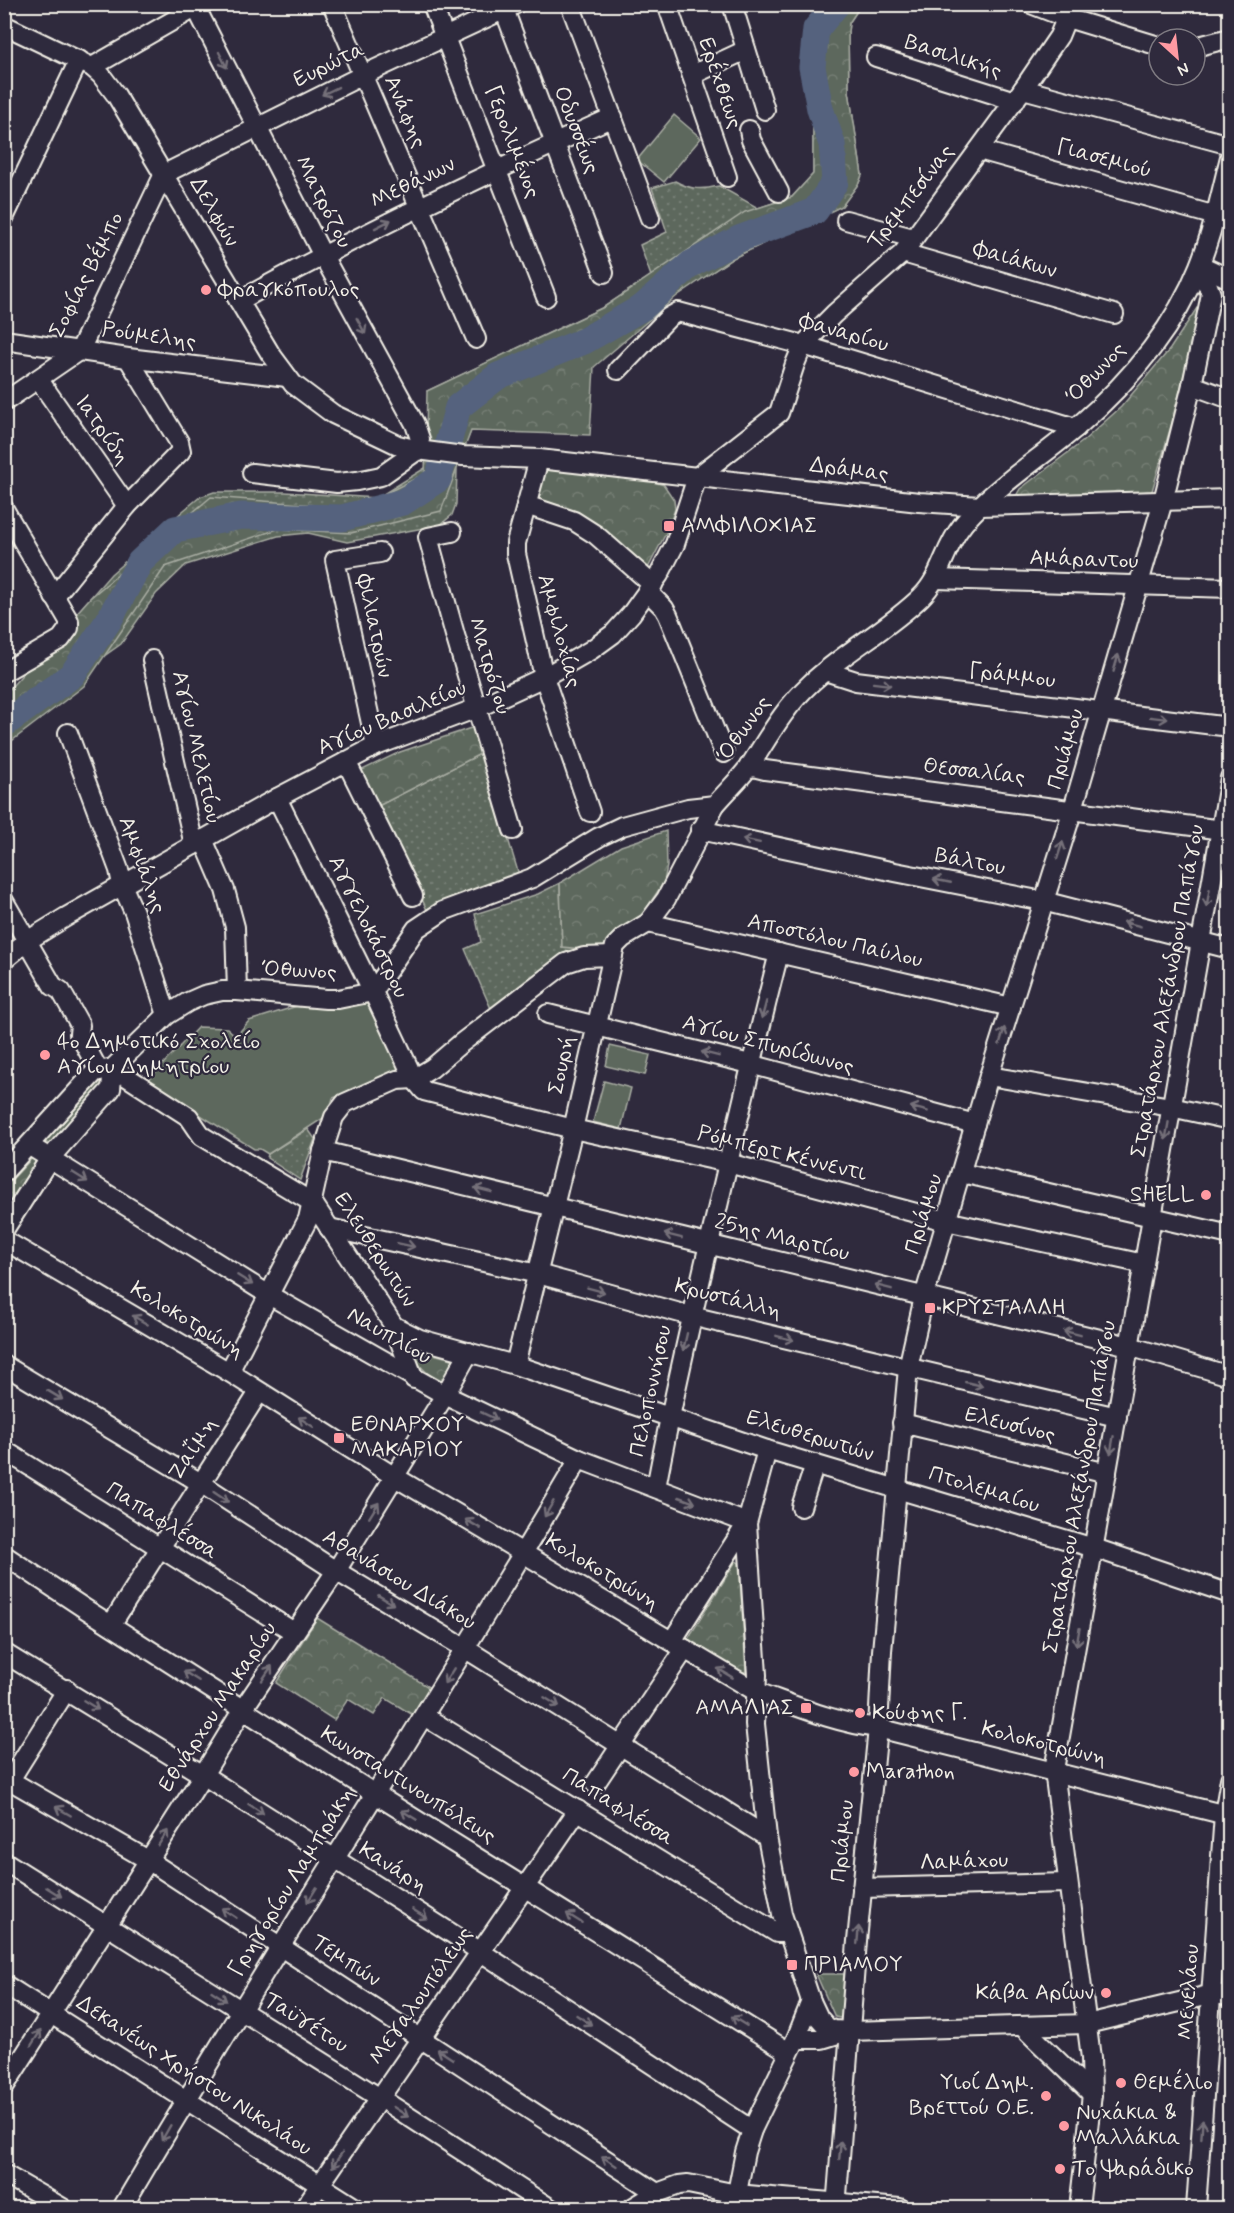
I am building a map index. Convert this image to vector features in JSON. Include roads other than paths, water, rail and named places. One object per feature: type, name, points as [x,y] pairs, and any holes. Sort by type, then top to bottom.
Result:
[{"type":"street","name":"Ανάφης","points":[[332,4],[476,339]]},
{"type":"street","name":"Γερολιμένος","points":[[432,4],[546,297]]},
{"type":"street","points":[[570,4],[650,218]]},
{"type":"street","name":"Ερέχθεως","points":[[667,4],[727,177]]},
{"type":"street","points":[[732,4],[765,110]]},
{"type":"street","points":[[1031,4],[1069,11],[1147,41]]},
{"type":"street","name":"Ευρώτα","points":[[164,174],[507,6]]},
{"type":"street","name":"Οδυσσέως","points":[[507,6],[604,273]]},
{"type":"street","points":[[4,218],[85,64],[125,50],[190,8]]},
{"type":"street","name":"Ματρόζου","points":[[190,8],[257,127],[322,254],[415,424],[422,451]]},
{"type":"street","name":"Τρεμπεσίνας","points":[[698,477],[778,413],[803,345],[908,245],[1019,95],[1059,36],[1069,11]]},
{"type":"street","points":[[4,25],[85,64]]},
{"type":"street","points":[[1207,44],[1230,38]]},
{"type":"street","points":[[116,95],[117,67],[125,50]]},
{"type":"street","points":[[692,75],[746,50]]},
{"type":"street","name":"Βασιλικής","points":[[876,57],[1019,95],[1230,145]]},
{"type":"street","name":"Δελφών","points":[[85,64],[101,75],[116,95],[287,377],[301,391],[333,414],[389,441],[422,451],[464,456]]},
{"type":"street","name":"Μεθάνων","points":[[239,301],[322,254],[419,206],[613,117]]},
{"type":"street","points":[[749,130],[751,140],[779,192]]},
{"type":"street","name":"Γιασεμιού","points":[[979,150],[1222,206]]},
{"type":"street","name":"Όθωνος","points":[[715,805],[749,766],[779,720],[810,684],[853,648],[921,597],[936,579],[960,528],[980,506],[1076,428],[1121,387],[1146,356],[1185,297],[1200,265],[1222,206],[1230,157]]},
{"type":"street","name":"Σοφίας Βέμπο","points":[[4,402],[80,350],[164,174]]},
{"type":"street","name":"Φαιάκων","points":[[846,220],[908,245],[1114,314]]},
{"type":"street","points":[[1200,265],[1230,279]]},
{"type":"street","name":"Πριάμου","points":[[836,2206],[908,1368],[924,1297],[946,1221],[1073,809],[1163,501],[1192,385],[1211,294],[1200,265]]},
{"type":"street","name":"Φαναρίου","points":[[618,370],[669,317],[678,312],[803,345],[1076,428]]},
{"type":"street","name":"Ρούμελης","points":[[4,340],[287,377]]},
{"type":"street","points":[[54,597],[127,506],[181,451],[179,442],[128,358]]},
{"type":"street","name":"Ιατρίδη","points":[[39,380],[127,506]]},
{"type":"street","points":[[1192,385],[1230,399]]},
{"type":"street","points":[[252,473],[337,483],[381,476],[422,451]]},
{"type":"street","name":"Δράμας","points":[[464,456],[539,459],[919,502],[980,506],[1230,499]]},
{"type":"street","name":"Αμφιλοχίας","points":[[539,459],[516,543],[516,554],[544,677],[590,813]]},
{"type":"street","name":"Αγίου Βασιλείου","points":[[4,960],[27,941],[122,885],[346,761],[376,746],[477,708],[544,677],[591,650],[613,634],[650,589],[675,544],[698,477]]},
{"type":"street","points":[[526,505],[568,519],[596,535],[650,589],[668,615],[724,753]]},
{"type":"street","points":[[4,509],[69,621],[69,628],[61,639],[4,672]]},
{"type":"street","name":"Ματρόζου","points":[[452,532],[428,537],[513,830]]},
{"type":"street","name":"Φιλιατρών","points":[[376,746],[335,560],[380,553]]},
{"type":"street","name":"Αμάραντου","points":[[936,579],[1230,588]]},
{"type":"street","name":"Αγίου Μελετίου","points":[[152,660],[198,842],[225,890],[233,918],[237,991]]},
{"type":"street","name":"Γράμμου","points":[[825,671],[856,681],[1230,726]]},
{"type":"street","name":"Αμφιάλης","points":[[68,733],[119,870],[122,885],[134,912],[167,1015]]},
{"type":"street","points":[[346,761],[413,896]]},
{"type":"street","name":"Θεσσαλίας","points":[[749,766],[765,770],[1225,830]]},
{"type":"street","name":"Στρατάρχου Αλεξάνδρου Παπάγου","points":[[1079,2208],[1092,2094],[1091,2058],[1054,1770],[1171,1107],[1201,943],[1225,830],[1230,778]]},
{"type":"street","name":"Αγγελοκάστρου","points":[[277,798],[414,1079]]},
{"type":"street","points":[[373,992],[416,929],[443,912],[532,878],[622,826],[688,808],[715,805]]},
{"type":"street","name":"Σουρή","points":[[515,1365],[615,946],[623,938],[648,923],[666,899],[715,805]]},
{"type":"street","name":"Βάλτου","points":[[700,830],[1043,901],[1230,949]]},
{"type":"street","points":[[4,901],[53,986],[61,991],[80,1025],[79,1034],[106,1070],[189,1116],[202,1136],[312,1203],[308,1220],[229,1372]]},
{"type":"street","name":"Αποστόλου Παύλου","points":[[648,923],[1011,1007]]},
{"type":"street","name":"Πελοποννήσου","points":[[656,1488],[691,1316],[750,1064],[779,953]]},
{"type":"street","name":"Ελευθερωτών","points":[[613,956],[584,957],[566,963],[432,1068],[414,1079],[397,1080],[345,1102],[334,1117],[323,1151],[312,1203],[393,1326],[420,1339],[515,1365],[767,1449],[896,1488]]},
{"type":"street","name":"Όθωνος","points":[[4,1172],[30,1146],[94,1072],[106,1070],[167,1015],[188,1002],[222,991],[326,999],[373,992]]},
{"type":"street","name":"Αγίου Σπυρίδωνος","points":[[548,1014],[750,1064],[975,1124]]},
{"type":"street","name":"Όθωνος","points":[[4,1230],[50,1158],[111,1089],[106,1070]]},
{"type":"street","points":[[989,1076],[1171,1107],[1230,1120]]},
{"type":"street","name":"Ρόμπερτ Κέννεντι","points":[[414,1079],[424,1091],[432,1094],[573,1129],[728,1163],[946,1221],[1144,1264]]},
{"type":"street","name":"Ναυπλίου","points":[[30,1146],[269,1295],[445,1395],[579,1459],[747,1523]]},
{"type":"street","name":"25ης Μαρτίου","points":[[323,1151],[1129,1346],[1230,1376]]},
{"type":"street","points":[[962,1173],[1230,1235]]},
{"type":"street","name":"Κρυστάλλη","points":[[328,1228],[538,1274],[691,1316],[1117,1417]]},
{"type":"street","name":"Κολοκοτρώνη","points":[[4,1240],[229,1372],[394,1477],[757,1692],[809,1711],[862,1726],[1054,1770],[1227,1815]]},
{"type":"street","points":[[393,1326],[414,1378]]},
{"type":"street","name":"Εθνάρχου Μακαρίου","points":[[4,2087],[243,1709],[336,1571],[445,1395],[469,1352]]},
{"type":"street","name":"Αθανάσιου Διάκου","points":[[4,1365],[199,1482],[336,1571],[466,1648],[767,1837]]},
{"type":"street","name":"Ζαΐμη","points":[[111,1624],[199,1482],[259,1392]]},
{"type":"street","name":"Ελευσίνος","points":[[902,1423],[1107,1473]]},
{"type":"street","points":[[595,1784],[621,1744],[747,1523],[767,1449]]},
{"type":"street","name":"Παπαφλέσσα","points":[[4,1450],[294,1632]]},
{"type":"street","name":"Γρηγορίου Λαμπράκη","points":[[122,2208],[186,2099],[466,1648],[579,1459]]},
{"type":"street","points":[[801,1507],[815,1464]]},
{"type":"street","name":"Πτολεμαίου","points":[[896,1488],[1094,1548],[1230,1594]]},
{"type":"street","points":[[747,1523],[757,1692],[755,1724],[767,1837],[788,1933],[811,2001],[819,2018],[828,2028],[850,2031],[1087,2024],[1221,1995]]},
{"type":"street","name":"Κωνσταντινουπόλεως","points":[[4,1555],[524,1887],[793,2046]]},
{"type":"street","name":"Κανάρη","points":[[4,1653],[67,1689],[481,1952],[752,2130]]},
{"type":"street","points":[[7,1778],[67,1689]]},
{"type":"street","name":"Παπαφλέσσα","points":[[424,1716],[777,1933],[788,1933]]},
{"type":"street","name":"Τεμπών","points":[[7,1778],[148,1860],[657,2193]]},
{"type":"street","name":"Μενελάου","points":[[1196,2208],[1221,1995],[1230,1779]]},
{"type":"street","name":"Μεγαλουπόλεως","points":[[304,2208],[578,1810]]},
{"type":"street","name":"Ταϋγέτου","points":[[4,1861],[550,2208]]},
{"type":"street","name":"Λαμάχου","points":[[862,1888],[1067,1883]]},
{"type":"street","name":"Δεκανέως Χρήστου Νικολάου","points":[[4,1984],[356,2208]]},
{"type":"street","points":[[735,2201],[752,2130],[793,2046],[811,2001]]},
{"type":"street","points":[[1022,2026],[1092,2094]]},
{"type":"street","points":[[793,2046],[850,2031]]},
{"type":"street","points":[[4,2174],[63,2208]]},
{"type":"street","points":[[632,2208],[657,2193],[688,2184],[735,2201],[900,2208]]},
{"type":"waterway","points":[[4,724],[72,675],[109,620],[140,562],[175,529],[241,516],[342,518],[403,502],[438,479],[458,407],[498,376],[584,341],[643,307],[691,264],[739,239],[815,211],[835,182],[832,144],[820,109],[812,67],[816,29],[837,4]]},
{"type":"place","name":"Φραγκόπουλος","points":[[206,290]]},
{"type":"place","name":"ΑΜΦΙΛΟΧΙΑΣ","points":[[669,526]]},
{"type":"place","name":"4ο Δημοτικό Σχολείο Αγίου Δημητρίου","points":[[45,1055]]},
{"type":"place","name":"SHELL","points":[[1206,1195]]},
{"type":"place","name":"ΚΡΥΣΤΑΛΛΗ","points":[[930,1308]]},
{"type":"place","name":"ΕΘΝΑΡΧΟΥ ΜΑΚΑΡΙΟΥ","points":[[339,1438]]},
{"type":"place","name":"ΑΜΑΛΙΑΣ","points":[[806,1708]]},
{"type":"place","name":"Κούφης Γ.","points":[[860,1713]]},
{"type":"place","name":"Marathon","points":[[854,1772]]},
{"type":"place","name":"ΠΡΙΑΜΟΥ","points":[[792,1965]]},
{"type":"place","name":"Κάβα Αρίων","points":[[1106,1993]]},
{"type":"place","name":"Θεμέλιο","points":[[1121,2083]]},
{"type":"place","name":"Υιοί Δημ. Βρεττού Ο.Ε.","points":[[1046,2096]]},
{"type":"place","name":"Νυχάκια & Μαλλάκια","points":[[1064,2126]]},
{"type":"place","name":"Το Ψαράδικο","points":[[1060,2169]]}]
